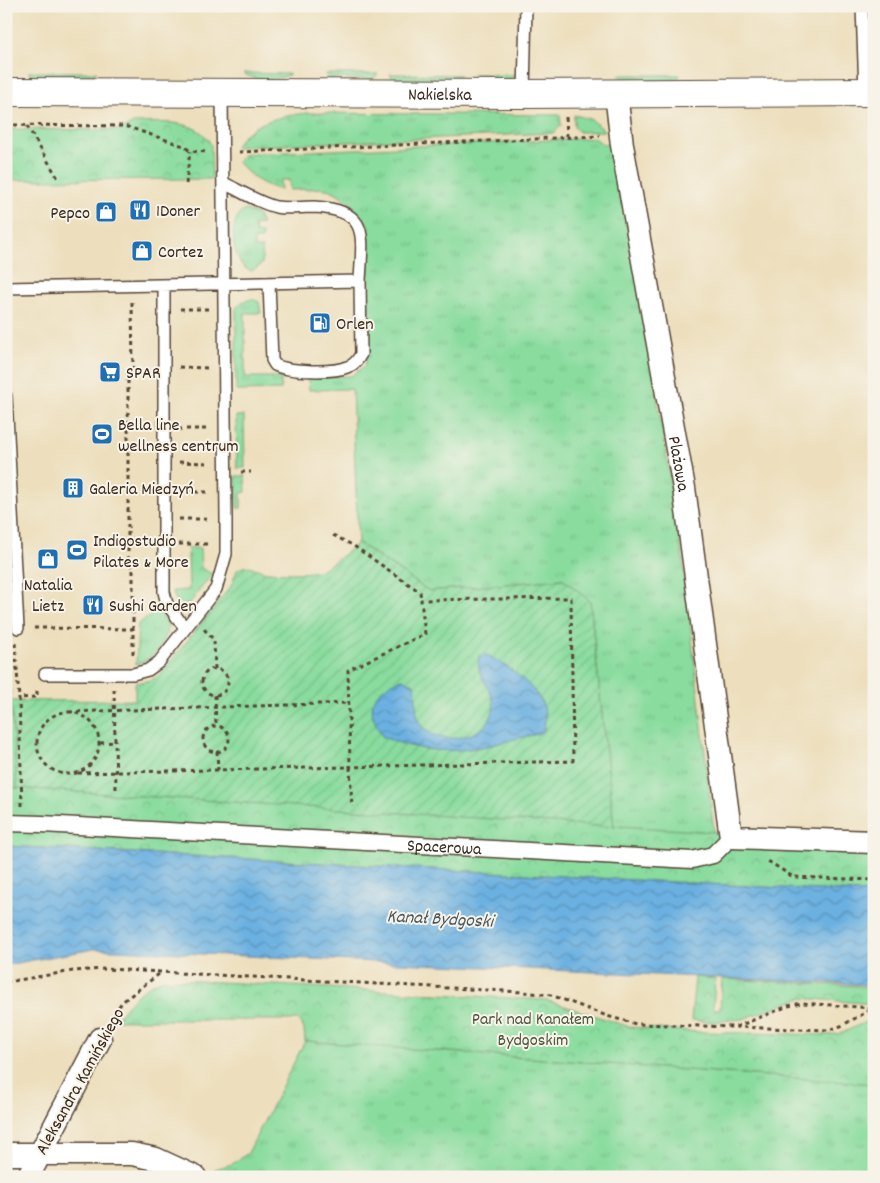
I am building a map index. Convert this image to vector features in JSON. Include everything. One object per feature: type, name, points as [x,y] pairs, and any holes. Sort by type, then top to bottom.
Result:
[{"type":"main road","name":"Nakielska","points":[[6,92],[524,94],[870,92]]},
{"type":"street","name":"Plażowa","points":[[616,93],[621,136],[684,488],[732,837]]},
{"type":"street","name":"Spacerowa","points":[[6,824],[692,860],[713,855],[732,837]]},
{"type":"street","points":[[732,837],[874,842]]},
{"type":"street","name":"Aleksandra Kamińskiego","points":[[28,1177],[100,1039]]},
{"type":"street","points":[[6,1154],[144,1156],[156,1159],[195,1177]]},
{"type":"lane","points":[[524,94],[526,6]]},
{"type":"lane","points":[[862,6],[870,92]]},
{"type":"lane","points":[[45,674],[133,674],[148,670],[159,662],[216,589],[226,554],[222,92]]},
{"type":"lane","points":[[224,183],[276,207],[316,207],[340,211],[354,218],[362,232],[360,281],[361,354],[357,362],[341,369],[294,370],[275,366],[272,360],[268,283]]},
{"type":"lane","points":[[6,288],[360,281]]},
{"type":"lane","points":[[164,286],[163,519],[165,598],[189,623]]},
{"type":"lane","points":[[6,396],[18,628]]},
{"type":"path","points":[[6,125],[125,126],[184,146],[190,151],[223,152],[595,135],[604,137],[621,136]]},
{"type":"path","points":[[27,125],[59,180]]},
{"type":"path","points":[[186,184],[190,151]]},
{"type":"path","points":[[131,286],[133,368],[128,373],[128,562],[133,568],[133,674]]},
{"type":"path","points":[[164,310],[224,309]]},
{"type":"path","points":[[164,367],[225,368]]},
{"type":"path","points":[[164,429],[225,429]]},
{"type":"path","points":[[164,462],[226,463]]},
{"type":"path","points":[[163,492],[226,492]]},
{"type":"path","points":[[163,519],[226,519]]},
{"type":"path","points":[[332,535],[354,546],[420,592],[425,634],[348,670],[352,807]]},
{"type":"path","points":[[164,544],[226,544]]},
{"type":"path","points":[[349,703],[58,713],[48,719],[39,732],[37,748],[40,758],[47,767],[56,773],[67,775],[115,772],[573,761],[571,598],[421,600]]},
{"type":"path","points":[[189,623],[214,640],[215,670]]},
{"type":"path","points":[[23,824],[15,637],[18,628],[133,629]]},
{"type":"path","points":[[215,670],[226,675],[228,683],[224,690],[215,695],[205,690],[202,682],[205,674],[215,670]]},
{"type":"path","points":[[19,698],[38,697],[37,674],[45,674]]},
{"type":"path","points":[[114,674],[116,790]]},
{"type":"path","points":[[215,695],[216,726]]},
{"type":"path","points":[[69,712],[87,718],[98,733],[100,743],[99,753],[94,762],[78,774]]},
{"type":"path","points":[[216,726],[224,729],[229,740],[226,747],[217,751],[207,747],[204,739],[206,732],[216,726]]},
{"type":"path","points":[[100,743],[115,742]]},
{"type":"path","points":[[217,751],[218,770]]},
{"type":"path","points":[[762,857],[793,877],[874,880]]},
{"type":"path","points":[[6,982],[90,970],[523,992],[551,995],[607,1016],[636,1024],[735,1028],[828,1030],[841,1026],[873,1008]]},
{"type":"path","name":"Aleksandra Kamińskiego","points":[[100,1039],[122,1002],[160,973]]},
{"type":"path","points":[[735,1028],[788,1006],[802,1003],[873,1008]]},
{"type":"green space","points":[[28,72],[97,72],[91,77],[33,77]]},
{"type":"green space","points":[[243,73],[290,74],[280,78],[259,79]]},
{"type":"green space","points":[[325,74],[378,74],[374,79],[329,78]]},
{"type":"green space","points":[[390,74],[460,75],[456,79],[393,79]]},
{"type":"green space","points":[[472,74],[517,75],[511,79],[476,79]]},
{"type":"green space","points":[[619,75],[680,75],[677,80],[623,80]]},
{"type":"green space","points":[[307,113],[560,115],[561,126],[553,133],[235,147],[241,138],[257,126],[277,118]]},
{"type":"green space","points":[[574,115],[591,119],[605,131],[579,132],[574,127]]},
{"type":"green space","points":[[133,123],[176,124],[197,130],[205,136],[211,145],[212,179],[6,180],[6,129],[121,130]]},
{"type":"green space","points":[[594,138],[603,144],[611,144],[622,177],[683,560],[714,832],[614,827],[590,601],[563,579],[429,591],[358,543],[352,389],[309,390],[308,377],[351,376],[365,366],[368,348],[368,226],[364,218],[354,208],[332,191],[319,188],[290,190],[289,180],[280,180],[281,190],[274,188],[256,179],[237,161],[246,154]]},
{"type":"green space","points":[[246,210],[257,214],[262,224],[254,225],[255,233],[262,233],[262,239],[254,239],[254,248],[262,248],[262,264],[252,271],[245,268],[240,261],[234,242],[233,231],[235,222],[239,214]]},
{"type":"green space","points":[[252,299],[259,302],[261,313],[245,313],[245,377],[281,377],[281,390],[236,391],[236,308],[242,302]]},
{"type":"green space","points":[[236,416],[244,416],[245,468],[237,468]]},
{"type":"green space","points":[[236,476],[245,476],[246,492],[241,493],[241,508],[237,508]]},
{"type":"green space","points":[[358,543],[429,591],[563,579],[590,601],[614,827],[17,788],[11,701],[135,700],[135,683],[151,680],[160,675],[231,586],[237,570],[250,566],[274,572],[316,571],[330,565]]},
{"type":"green space","points":[[188,548],[200,548],[201,568],[212,574],[189,604],[183,605],[176,600],[172,591],[189,590]]},
{"type":"green space","points":[[158,611],[168,624],[165,637],[154,654],[143,662],[136,664],[138,624]]},
{"type":"green space","points":[[6,634],[17,788],[714,832],[824,848],[874,851],[874,893],[6,846]]},
{"type":"green space","points":[[6,634],[17,788],[6,788]]},
{"type":"green space","points":[[695,977],[715,979],[713,1009],[720,1009],[722,979],[874,987],[874,1004],[801,998],[743,1019],[713,1022],[691,1020]]},
{"type":"green space","name":"Park nad Kanałem Bydgoskim","points":[[165,979],[546,1000],[630,1027],[700,1032],[827,1035],[842,1033],[874,1018],[874,1084],[305,1041],[304,1029],[299,1020],[116,1020],[137,995],[158,981]]},
{"type":"green space","points":[[305,1041],[874,1084],[874,1177],[211,1177],[215,1169],[232,1164],[248,1153]]},
{"type":"water","points":[[487,655],[518,675],[538,696],[545,710],[544,731],[478,748],[462,750],[431,750],[383,737],[373,718],[373,702],[383,689],[402,679],[414,684],[419,721],[428,732],[448,738],[459,738],[480,730],[487,723],[494,706],[493,699],[478,664],[479,656]]},
{"type":"water","name":"Kanał Bydgoski","points":[[6,846],[874,893],[874,985],[94,949],[6,965]]},
{"type":"place","name":"1Doner","points":[[140,210]]},
{"type":"place","name":"Pepco","points":[[106,212]]},
{"type":"place","name":"Cortez","points":[[142,251]]},
{"type":"place","name":"Orlen","points":[[320,323]]},
{"type":"place","name":"SPAR","points":[[110,372]]},
{"type":"place","name":"Bella line wellness centrum","points":[[102,434]]},
{"type":"place","name":"Galeria Miedzyń","points":[[73,488]]},
{"type":"place","name":"Indigostudio Pilates & More","points":[[77,550]]},
{"type":"place","name":"Natalia Lietz","points":[[48,559]]},
{"type":"place","name":"Sushi Garden","points":[[93,605]]}]
